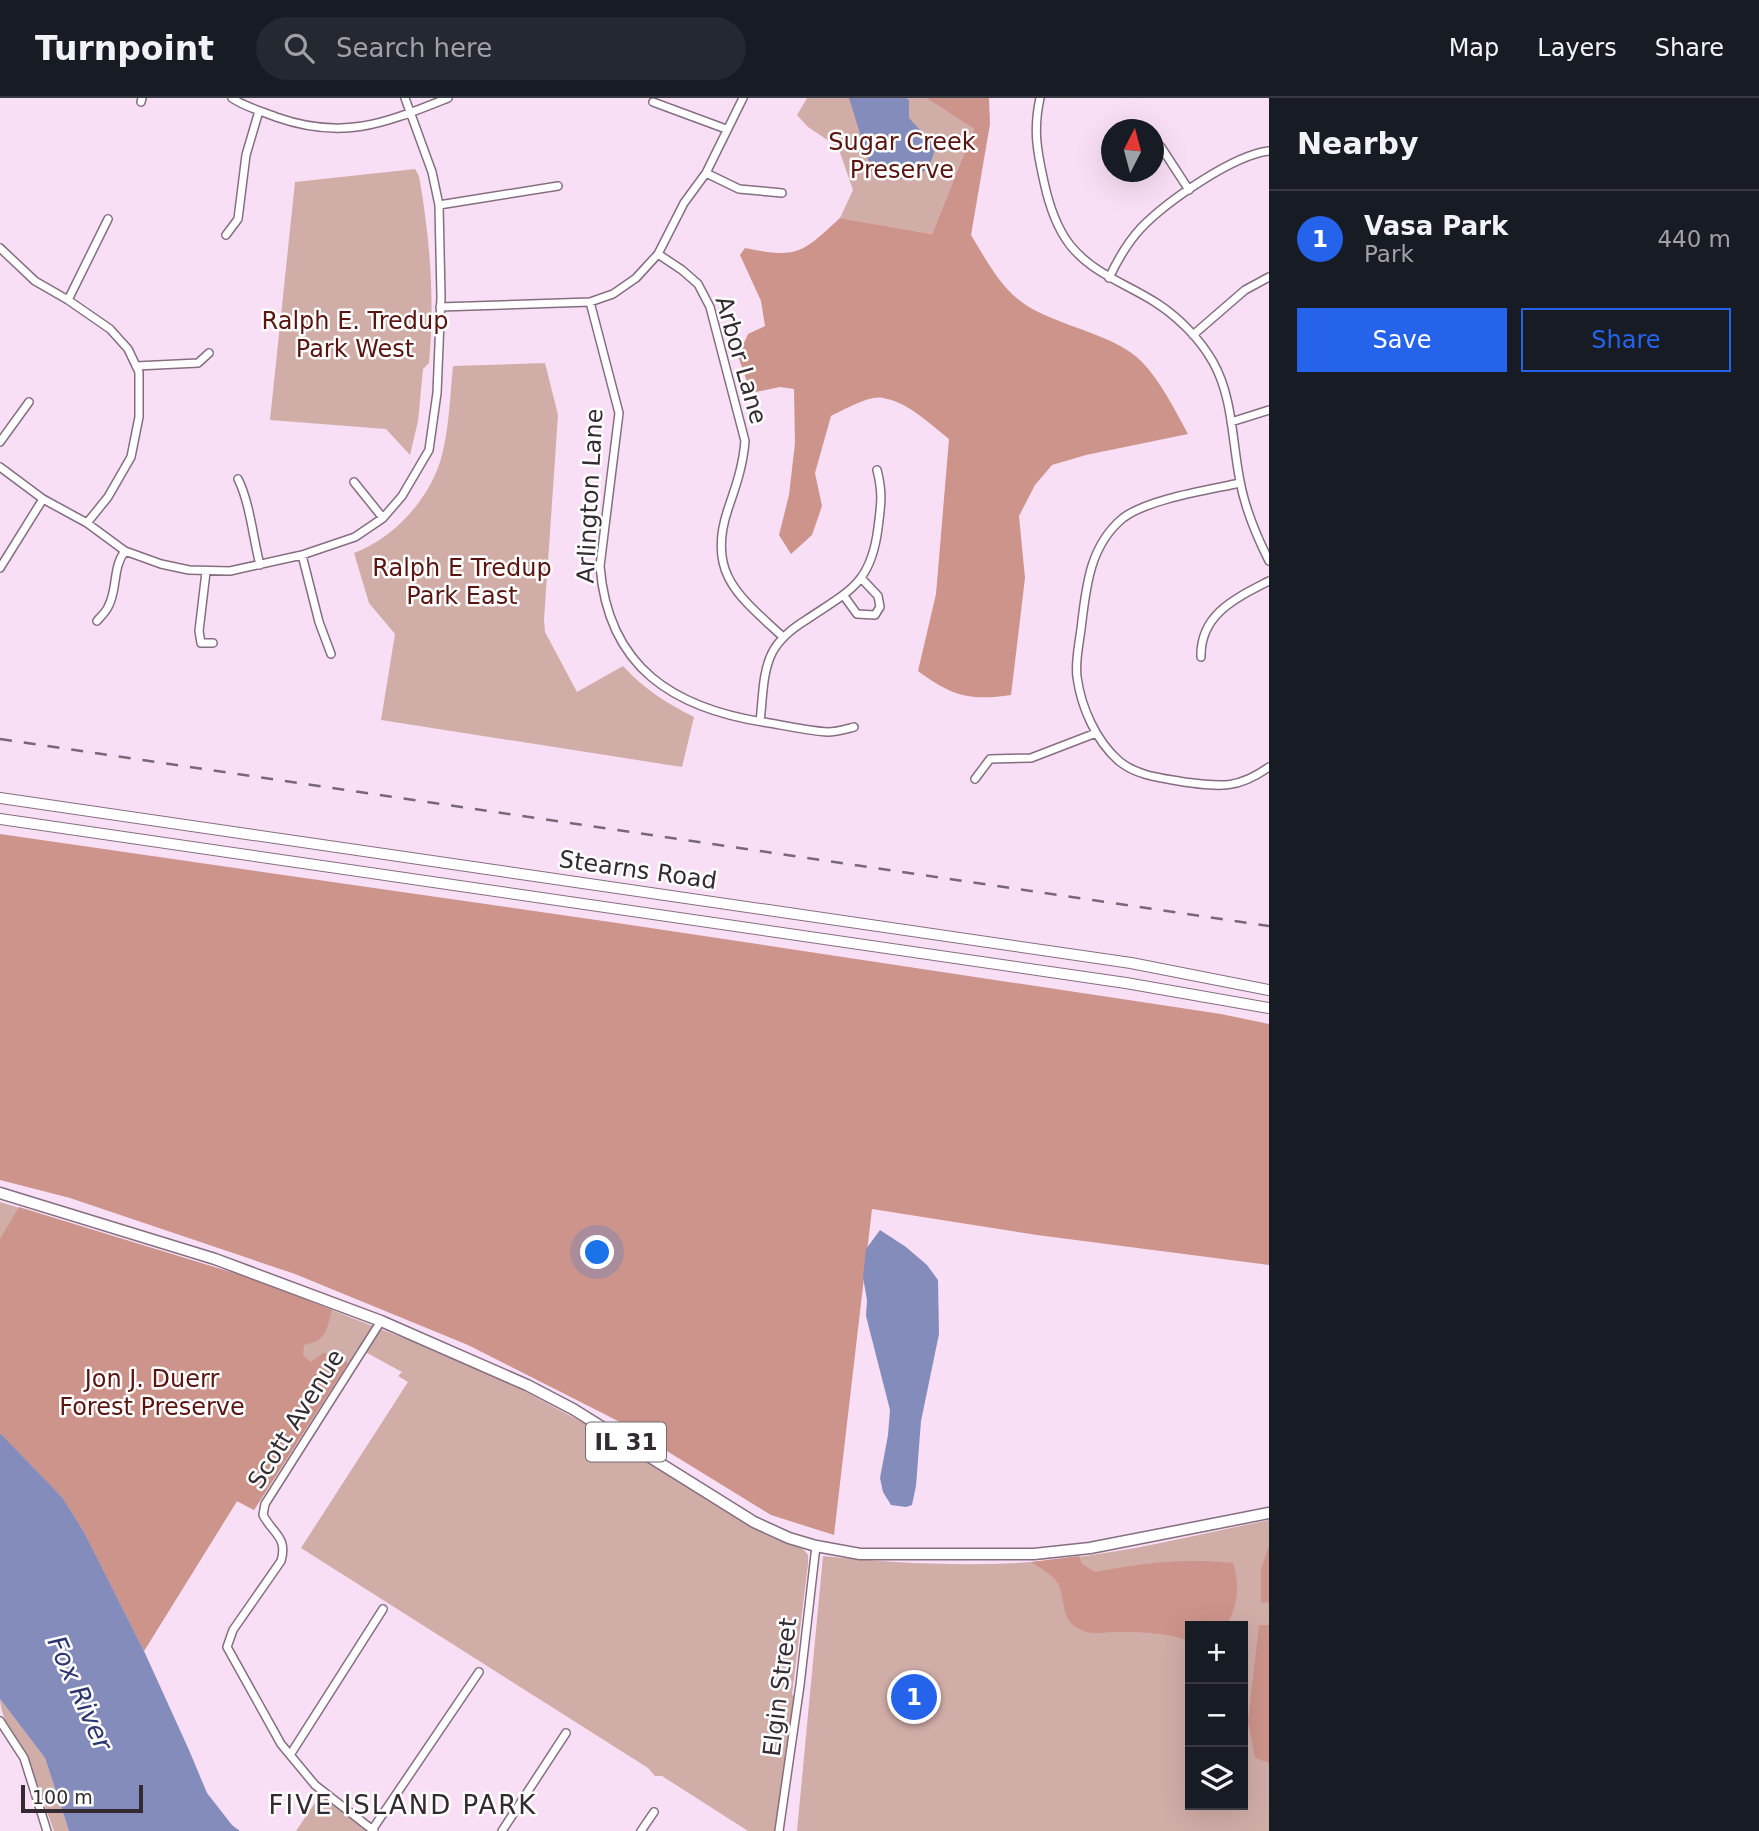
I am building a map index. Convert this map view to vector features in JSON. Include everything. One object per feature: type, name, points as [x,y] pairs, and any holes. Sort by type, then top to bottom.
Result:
[{"type":"main road","name":"Stearns Road","points":[[0,798],[1117,961],[1269,990]]},
{"type":"main road","name":"Stearns Road","points":[[0,819],[1126,983],[1269,1008]]},
{"type":"main road","name":"IL 31","points":[[0,1193],[215,1259],[381,1321],[573,1409],[754,1522],[789,1538],[816,1546],[860,1553],[1034,1554],[1090,1548],[1269,1513]]},
{"type":"street","points":[[232,98],[258,111],[293,123],[337,130],[376,124],[448,98]]},
{"type":"street","points":[[0,467],[43,499],[87,523],[125,551],[161,564],[206,572],[230,571],[302,555],[355,537],[383,518],[402,496],[429,450],[437,393],[439,205],[432,172],[405,98]]},
{"type":"street","points":[[440,307],[590,302],[613,294],[636,278],[658,254],[684,203],[706,173],[743,98]]},
{"type":"street","points":[[1040,98],[1035,143],[1051,212],[1069,243],[1087,262],[1109,278],[1157,303],[1175,317],[1193,335],[1213,362],[1222,384],[1231,422],[1240,483],[1255,533],[1269,561]]},
{"type":"street","points":[[653,102],[726,129]]},
{"type":"street","points":[[226,235],[238,219],[246,155],[258,111]]},
{"type":"street","points":[[1109,278],[1131,240],[1189,190],[1228,164],[1258,152],[1269,151]]},
{"type":"street","points":[[1164,152],[1189,190]]},
{"type":"street","points":[[706,173],[738,189],[782,193]]},
{"type":"street","points":[[439,205],[558,186]]},
{"type":"street","points":[[68,300],[108,219]]},
{"type":"street","points":[[0,248],[35,281],[110,329],[128,349],[139,372],[139,417],[131,457],[108,498],[87,523]]},
{"type":"street","name":"Arbor Lane","points":[[658,254],[698,284],[710,307],[745,441],[743,463],[722,527],[721,561],[729,582],[742,600],[783,637]]},
{"type":"street","points":[[1193,335],[1245,290],[1269,278]]},
{"type":"street","name":"Arlington Lane","points":[[590,302],[619,413],[600,566],[602,590],[618,636],[635,661],[655,680],[680,697],[706,709],[760,722],[828,732],[854,727]]},
{"type":"street","points":[[136,366],[198,363],[209,353]]},
{"type":"street","points":[[0,442],[29,402]]},
{"type":"street","points":[[1231,422],[1269,410]]},
{"type":"street","points":[[760,722],[766,671],[772,653],[783,637],[844,596],[862,579],[875,552],[882,491],[877,470]]},
{"type":"street","points":[[238,479],[247,498],[247,510],[260,565]]},
{"type":"street","points":[[354,482],[383,518]]},
{"type":"street","points":[[1240,483],[1145,506],[1125,517],[1114,527],[1093,559],[1086,591],[1077,668],[1082,697],[1102,744],[1120,762],[1133,770],[1151,776],[1222,787],[1236,785],[1269,767]]},
{"type":"street","points":[[0,568],[43,499]]},
{"type":"street","points":[[97,621],[110,605],[119,559],[125,551]]},
{"type":"street","points":[[302,555],[318,622],[331,654]]},
{"type":"street","points":[[206,572],[199,631],[201,643],[213,643]]},
{"type":"street","points":[[844,596],[857,614],[875,615],[880,607],[878,596],[862,579]]},
{"type":"street","points":[[1202,657],[1201,642],[1207,626],[1224,607],[1269,581]]},
{"type":"street","points":[[975,779],[990,759],[1031,758],[1096,733]]},
{"type":"street","name":"Scott Avenue","points":[[290,1755],[281,1744],[227,1647],[233,1630],[281,1561],[284,1549],[264,1515],[265,1504],[381,1321]]},
{"type":"street","name":"Elgin Street","points":[[779,1831],[816,1546]]},
{"type":"street","points":[[383,1609],[290,1755],[315,1784],[373,1830],[479,1672]]},
{"type":"street","points":[[0,1721],[24,1758],[47,1831]]},
{"type":"street","points":[[502,1831],[566,1733]]},
{"type":"street","points":[[641,1831],[654,1812]]},
{"type":"green space","name":"Sugar Creek Preserve","points":[[807,98],[926,98],[974,129],[932,234],[840,218],[853,190],[838,147],[808,127],[797,115]]},
{"type":"green space","points":[[926,98],[989,98],[990,124],[971,235],[1000,280],[1014,296],[1036,311],[1130,352],[1155,378],[1188,434],[1086,455],[1052,465],[1035,485],[1019,516],[1025,578],[1011,695],[962,695],[941,686],[918,671],[936,594],[949,439],[910,409],[883,398],[864,401],[831,416],[815,473],[822,506],[812,535],[791,554],[779,535],[789,495],[795,443],[794,389],[780,387],[751,393],[738,356],[748,334],[765,326],[761,301],[740,255],[745,248],[777,253],[798,250],[817,239],[840,218],[932,234],[974,129]]},
{"type":"green space","name":"Ralph E. Tredup Park West","points":[[415,169],[419,176],[426,223],[432,316],[429,363],[423,369],[418,421],[410,455],[386,429],[270,420],[295,182]]},
{"type":"green space","name":"Ralph E Tredup Park East","points":[[545,363],[558,415],[545,632],[577,692],[623,666],[656,695],[694,717],[682,767],[381,720],[395,634],[369,603],[354,553],[394,529],[417,505],[434,477],[445,439],[453,366]]},
{"type":"green space","points":[[0,834],[624,924],[1221,1014],[1269,1024],[1269,1265],[1037,1235],[872,1209],[834,1535],[771,1515],[618,1421],[468,1345],[295,1274],[70,1198],[0,1180]]},
{"type":"green space","name":"Jon J. Duerr Forest Preserve","points":[[0,1202],[250,1278],[411,1341],[515,1386],[591,1427],[769,1535],[803,1549],[808,1555],[808,1564],[792,1695],[796,1697],[779,1831],[748,1831],[662,1776],[655,1776],[648,1768],[301,1548],[408,1382],[398,1376],[402,1372],[358,1348],[254,1510],[237,1501],[144,1651],[84,1532],[62,1497],[0,1433]]},
{"type":"green space","points":[[19,1207],[250,1278],[332,1310],[324,1333],[312,1343],[304,1345],[303,1355],[311,1362],[323,1353],[335,1355],[348,1363],[254,1510],[237,1501],[144,1651],[84,1532],[62,1497],[0,1433],[0,1239]]},
{"type":"green space","points":[[1269,1520],[1269,1831],[797,1831],[823,1556],[928,1564],[1032,1562],[1181,1539]]},
{"type":"green space","points":[[1269,1546],[1269,1602],[1261,1603],[1261,1569]]},
{"type":"green space","points":[[1079,1556],[1082,1564],[1095,1572],[1164,1562],[1233,1563],[1237,1579],[1235,1603],[1228,1621],[1185,1621],[1185,1640],[1155,1633],[1093,1633],[1073,1625],[1066,1614],[1057,1582],[1031,1562]]},
{"type":"green space","points":[[1259,1625],[1269,1625],[1269,1763],[1255,1758],[1248,1722]]},
{"type":"green space","points":[[0,1699],[45,1758],[69,1831],[54,1831],[32,1774],[4,1716]]},
{"type":"green space","points":[[321,1794],[366,1831],[296,1831]]},
{"type":"water","points":[[849,98],[909,100],[909,118],[935,146],[933,157],[923,172],[908,178],[878,180],[872,172]]},
{"type":"water","points":[[880,1230],[927,1265],[938,1280],[939,1334],[921,1421],[916,1486],[912,1505],[906,1507],[891,1505],[883,1492],[880,1478],[890,1410],[866,1316],[867,1300],[863,1277],[866,1249]]},
{"type":"water","name":"Fox River","points":[[0,1433],[62,1497],[84,1532],[144,1651],[207,1793],[232,1825],[240,1831],[69,1831],[45,1758],[0,1699]]},
{"type":"railway","points":[[0,739],[1269,926]]},
{"type":"place","name":"Vasa Park","points":[[914,1697]]},
{"type":"district","name":"FIVE ISLAND PARK","points":[[403,1805]]}]
